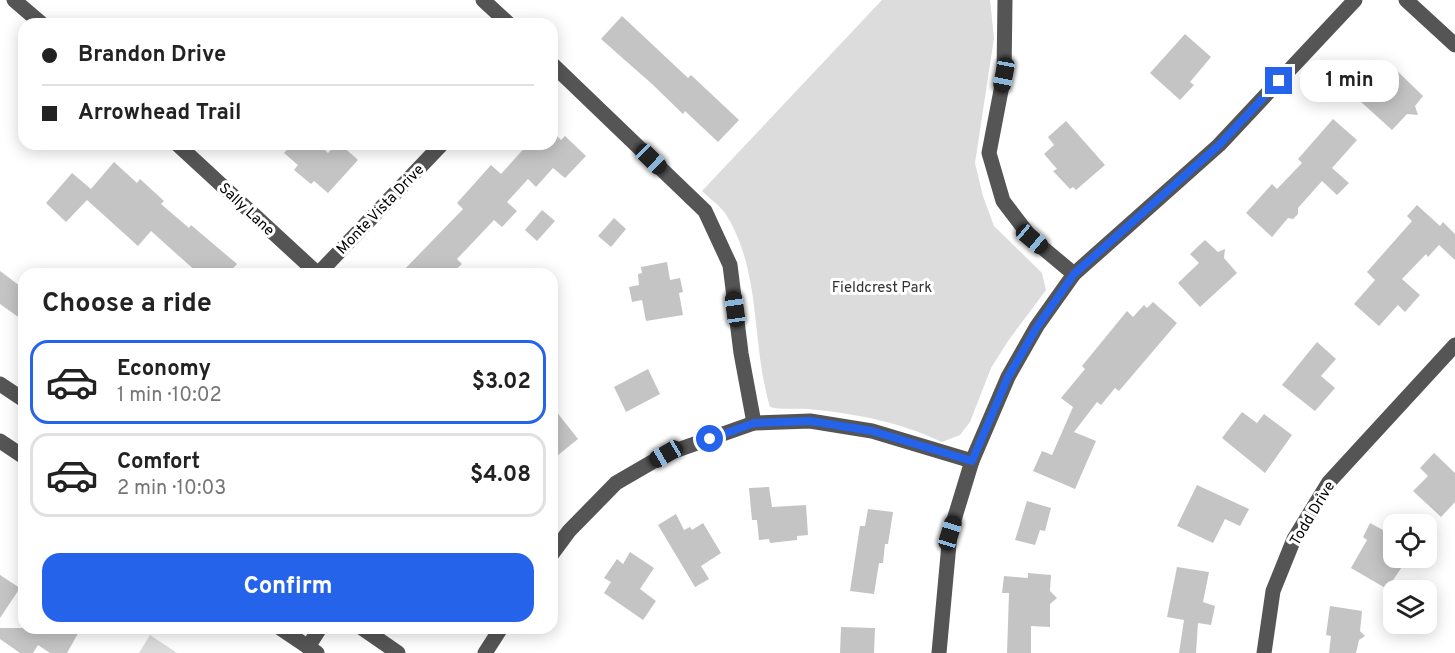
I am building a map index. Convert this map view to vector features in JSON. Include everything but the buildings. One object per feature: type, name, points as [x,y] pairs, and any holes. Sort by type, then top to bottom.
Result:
[{"type":"street","points":[[14,0],[35,18]]},
{"type":"street","points":[[483,0],[502,18]]},
{"type":"street","points":[[1005,0],[1004,75],[989,153],[1003,201],[1032,239],[1074,274]]},
{"type":"street","points":[[939,653],[950,533],[972,461],[1008,377],[1037,327],[1074,274],[1219,145],[1355,0]]},
{"type":"street","points":[[1406,0],[1455,45]]},
{"type":"street","points":[[558,70],[705,211],[729,265],[741,353],[754,423]]},
{"type":"street","name":"Sally Lane","points":[[184,150],[311,268]]},
{"type":"street","name":"Monte Vista Drive","points":[[324,268],[436,150]]},
{"type":"street","name":"Todd Drive","points":[[1264,653],[1273,591],[1294,538],[1329,482],[1455,345]]},
{"type":"street","points":[[0,384],[18,396]]},
{"type":"street","points":[[558,546],[569,531],[616,483],[666,454],[754,423],[810,421],[862,429],[972,461]]},
{"type":"street","points":[[0,441],[18,453]]},
{"type":"street","points":[[289,634],[312,650],[318,634]]},
{"type":"street","points":[[371,634],[399,653]]},
{"type":"street","points":[[485,653],[497,634]]},
{"type":"green space","name":"Fieldcrest Park","points":[[882,0],[990,0],[994,38],[975,163],[983,196],[994,226],[1042,273],[1046,290],[991,368],[970,422],[960,435],[942,442],[910,429],[859,416],[770,407],[764,383],[745,258],[737,235],[725,213],[702,191]]},
{"type":"green space","points":[[150,635],[177,653],[139,653]]},
{"type":"route","points":[[710,439],[754,423],[810,421],[872,431],[972,461],[1008,377],[1037,327],[1074,274],[1219,145],[1279,81]]}]
